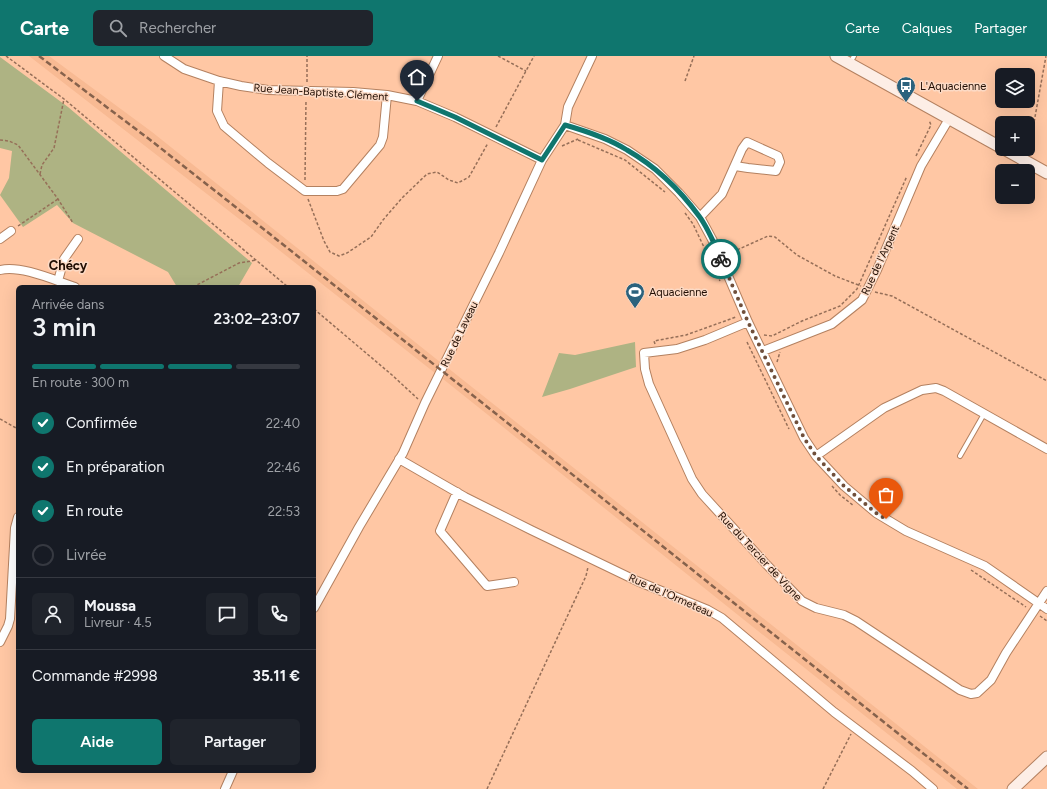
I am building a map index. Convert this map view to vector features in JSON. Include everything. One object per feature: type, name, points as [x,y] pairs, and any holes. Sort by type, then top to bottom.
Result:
[{"type":"main road","points":[[846,58],[949,119],[995,144]]},
{"type":"main road","points":[[1017,156],[1047,173]]},
{"type":"main road","points":[[1013,789],[1047,757]]},
{"type":"street","name":"Rue Jean-Baptiste Clément","points":[[164,56],[184,69],[241,86],[268,90],[353,92],[387,95],[417,101],[494,132],[542,160]]},
{"type":"street","points":[[417,101],[438,56]]},
{"type":"street","name":"Rue de Laveau","points":[[316,604],[359,527],[399,460],[425,403],[499,253],[542,160],[565,125],[568,107],[592,56]]},
{"type":"street","points":[[220,80],[217,111],[224,126],[268,163],[305,191],[337,191],[343,189],[380,145],[383,136],[387,95]]},
{"type":"street","name":"Rue de l'Arpent","points":[[763,352],[832,324],[862,300],[877,270],[921,166],[949,119]]},
{"type":"street","points":[[565,125],[605,139],[627,150],[655,169],[700,217],[713,241],[782,395],[804,438],[816,456],[844,486],[876,513],[906,531],[985,566],[1047,609]]},
{"type":"street","points":[[700,217],[722,194],[742,149],[747,142],[778,156],[780,162],[776,171],[735,166]]},
{"type":"street","points":[[0,239],[11,231]]},
{"type":"street","points":[[58,281],[64,259],[78,240]]},
{"type":"street","points":[[0,270],[8,268],[26,271],[69,285]]},
{"type":"street","name":"Rue du Tercier de Vigne","points":[[748,322],[705,340],[677,349],[644,353],[645,369],[649,384],[658,405],[692,479],[702,494],[766,564],[805,603],[816,608],[844,615],[856,621],[960,690],[971,694],[977,693],[992,680],[1006,653],[1040,604]]},
{"type":"street","points":[[816,456],[884,408],[922,390],[936,388],[944,391],[1047,449]]},
{"type":"street","name":"Rue de l'Ormeteau","points":[[399,460],[457,492],[637,581],[708,610],[722,618],[834,712],[912,771],[933,789]]},
{"type":"street","points":[[457,492],[440,531],[486,586],[514,582]]},
{"type":"street","points":[[0,642],[6,632],[10,619],[16,524]]},
{"type":"street","points":[[1040,604],[1047,592]]},
{"type":"street","points":[[225,789],[232,773]]},
{"type":"lane","points":[[960,456],[984,414]]},
{"type":"path","points":[[6,56],[64,99],[286,285]]},
{"type":"path","points":[[307,56],[305,191],[327,247],[330,252],[339,256],[347,254],[371,237],[402,198],[427,174],[437,172],[449,180],[458,183],[469,177],[534,56]]},
{"type":"path","points":[[498,56],[526,71]]},
{"type":"path","points":[[685,81],[694,56]]},
{"type":"path","points":[[1035,117],[1046,56]]},
{"type":"path","points":[[40,174],[42,165],[54,148],[64,99]]},
{"type":"path","points":[[914,160],[931,125],[929,121],[932,114]]},
{"type":"path","points":[[0,140],[10,141],[18,145],[58,199],[72,223]]},
{"type":"path","points":[[560,147],[578,140],[625,160],[668,194]]},
{"type":"path","points":[[762,335],[772,336],[802,321],[840,306],[857,289],[908,174]]},
{"type":"path","points":[[11,231],[58,199]]},
{"type":"path","points":[[683,211],[693,224],[722,285]]},
{"type":"path","points":[[728,254],[768,236],[775,237],[797,255],[835,276],[867,290],[892,296],[1047,381]]},
{"type":"path","points":[[197,285],[238,263],[257,260]]},
{"type":"path","points":[[316,311],[392,375],[416,398],[425,403]]},
{"type":"path","points":[[656,352],[654,341],[686,335],[736,317]]},
{"type":"path","points":[[777,363],[780,353],[778,349]]},
{"type":"path","points":[[0,419],[16,428]]},
{"type":"path","points":[[487,789],[586,576],[588,571],[588,557]]},
{"type":"path","points":[[971,570],[1027,608]]},
{"type":"path","points":[[1036,614],[1047,621]]},
{"type":"path","points":[[823,789],[854,727]]},
{"type":"shaded area","points":[[29,56],[49,56],[152,132],[440,362],[435,373],[265,239]]},
{"type":"shaded area","points":[[448,368],[978,789],[957,789],[443,379]]},
{"type":"green space","points":[[0,57],[68,107],[252,263],[239,285],[176,285],[168,272],[73,223],[57,205],[23,227],[0,195],[9,178],[12,151],[0,148]]},
{"type":"green space","points":[[635,342],[636,367],[542,397],[559,353],[575,355]]},
{"type":"railway","points":[[39,56],[149,139],[256,223],[968,789]]},
{"type":"way so far","points":[[721,259],[748,322],[804,438],[824,466],[844,486],[876,513],[886,519]]},
{"type":"place","name":"L'Aquacienne","points":[[906,103]]},
{"type":"place","name":"Aquacienne","points":[[635,309]]},
{"type":"district","name":"Chécy","points":[[68,265]]},
{"type":"route","points":[[417,101],[455,117],[542,160],[565,125],[605,139],[627,150],[655,169],[700,217],[721,259]]}]
